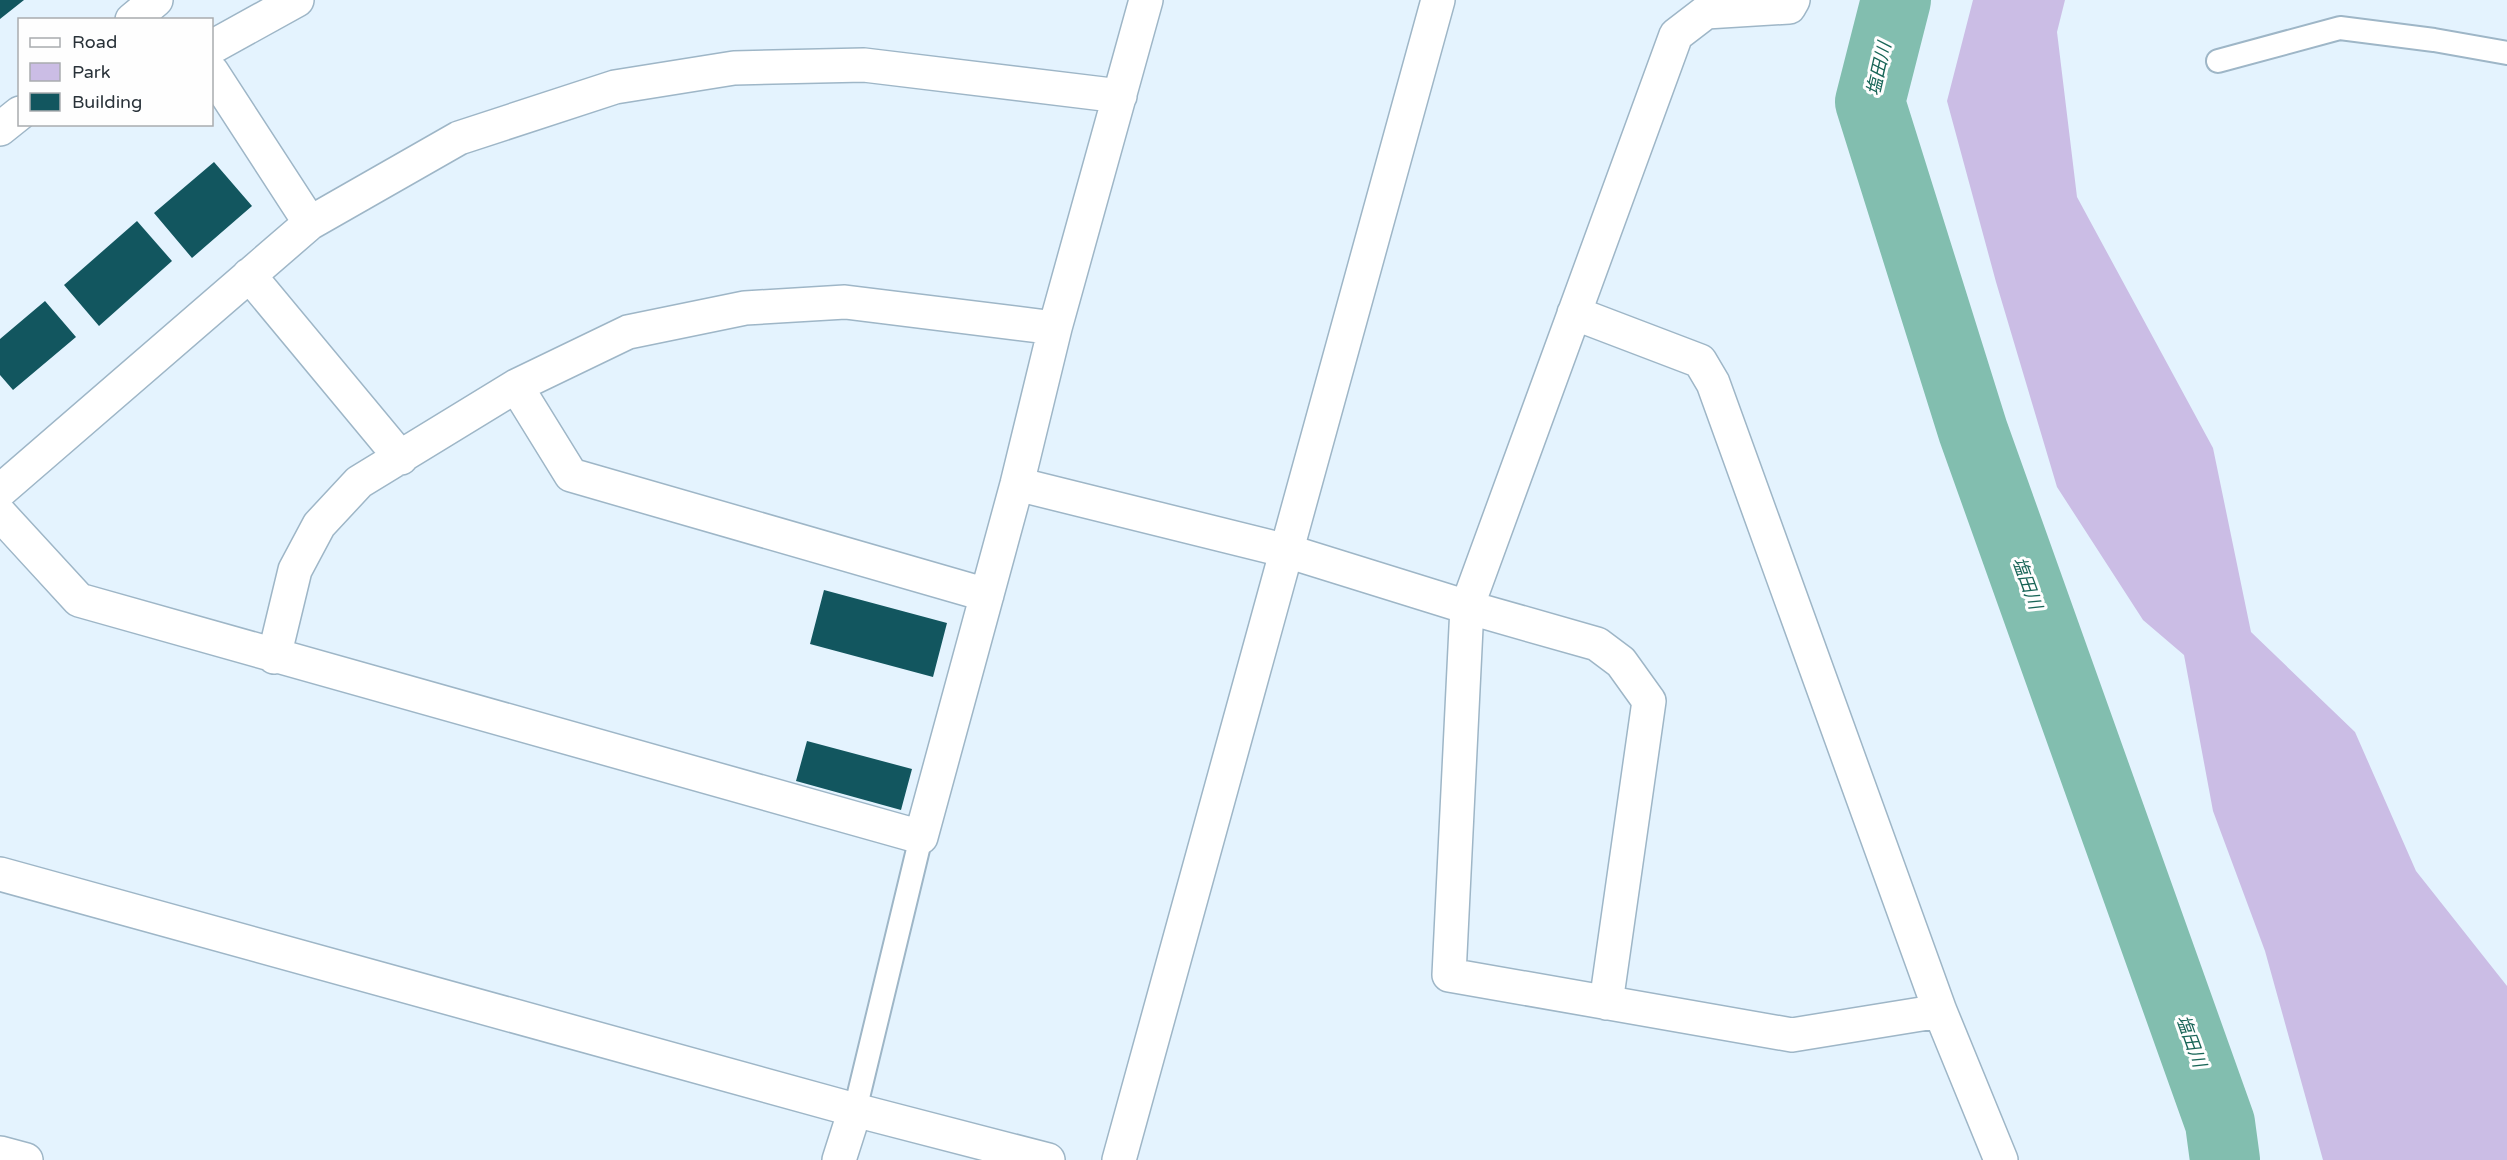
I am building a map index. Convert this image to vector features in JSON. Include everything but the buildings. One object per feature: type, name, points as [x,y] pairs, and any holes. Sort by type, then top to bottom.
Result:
[{"type":"street","points":[[134,18],[156,0]]},
{"type":"street","points":[[213,46],[297,0]]},
{"type":"street","points":[[0,514],[79,600],[274,657],[921,837],[1017,484],[1055,328],[1146,0]]},
{"type":"street","points":[[1119,1160],[1438,0]]},
{"type":"street","points":[[1793,0],[1789,7],[1706,12],[1676,36],[1467,607],[1449,975],[1792,1035],[1940,1011]]},
{"type":"street","points":[[0,491],[310,223],[459,138],[615,87],[734,68],[864,65],[1120,96]]},
{"type":"street","points":[[213,74],[310,223]]},
{"type":"street","points":[[0,129],[18,115]]},
{"type":"street","points":[[249,275],[401,458]]},
{"type":"street","points":[[274,657],[296,570],[319,525],[359,482],[516,386],[628,332],[745,308],[845,302],[1055,328]]},
{"type":"street","points":[[1574,313],[1700,361],[1713,383],[1940,1011],[2001,1160]]},
{"type":"street","points":[[516,386],[571,475],[987,595]]},
{"type":"street","points":[[1017,484],[1287,551],[1467,607],[1597,644],[1621,662],[1649,701],[1606,1003]]},
{"type":"street","points":[[0,874],[855,1110],[1048,1160]]},
{"type":"street","points":[[839,1160],[855,1110]]},
{"type":"street","points":[[0,1153],[26,1160]]},
{"type":"lane","points":[[2218,61],[2340,28],[2434,40],[2507,53]]},
{"type":"lane","points":[[855,1110],[921,837]]},
{"type":"green space","points":[[1973,0],[2065,0],[2057,32],[2077,197],[2213,448],[2251,632],[2355,732],[2416,871],[2507,986],[2507,1160],[2323,1160],[2265,951],[2213,811],[2184,655],[2143,620],[2057,487],[1996,282],[1947,101]]},
{"type":"waterway","name":"塩田川","points":[[1896,0],[1870,102],[1973,431],[2220,1123],[2225,1160]]}]
